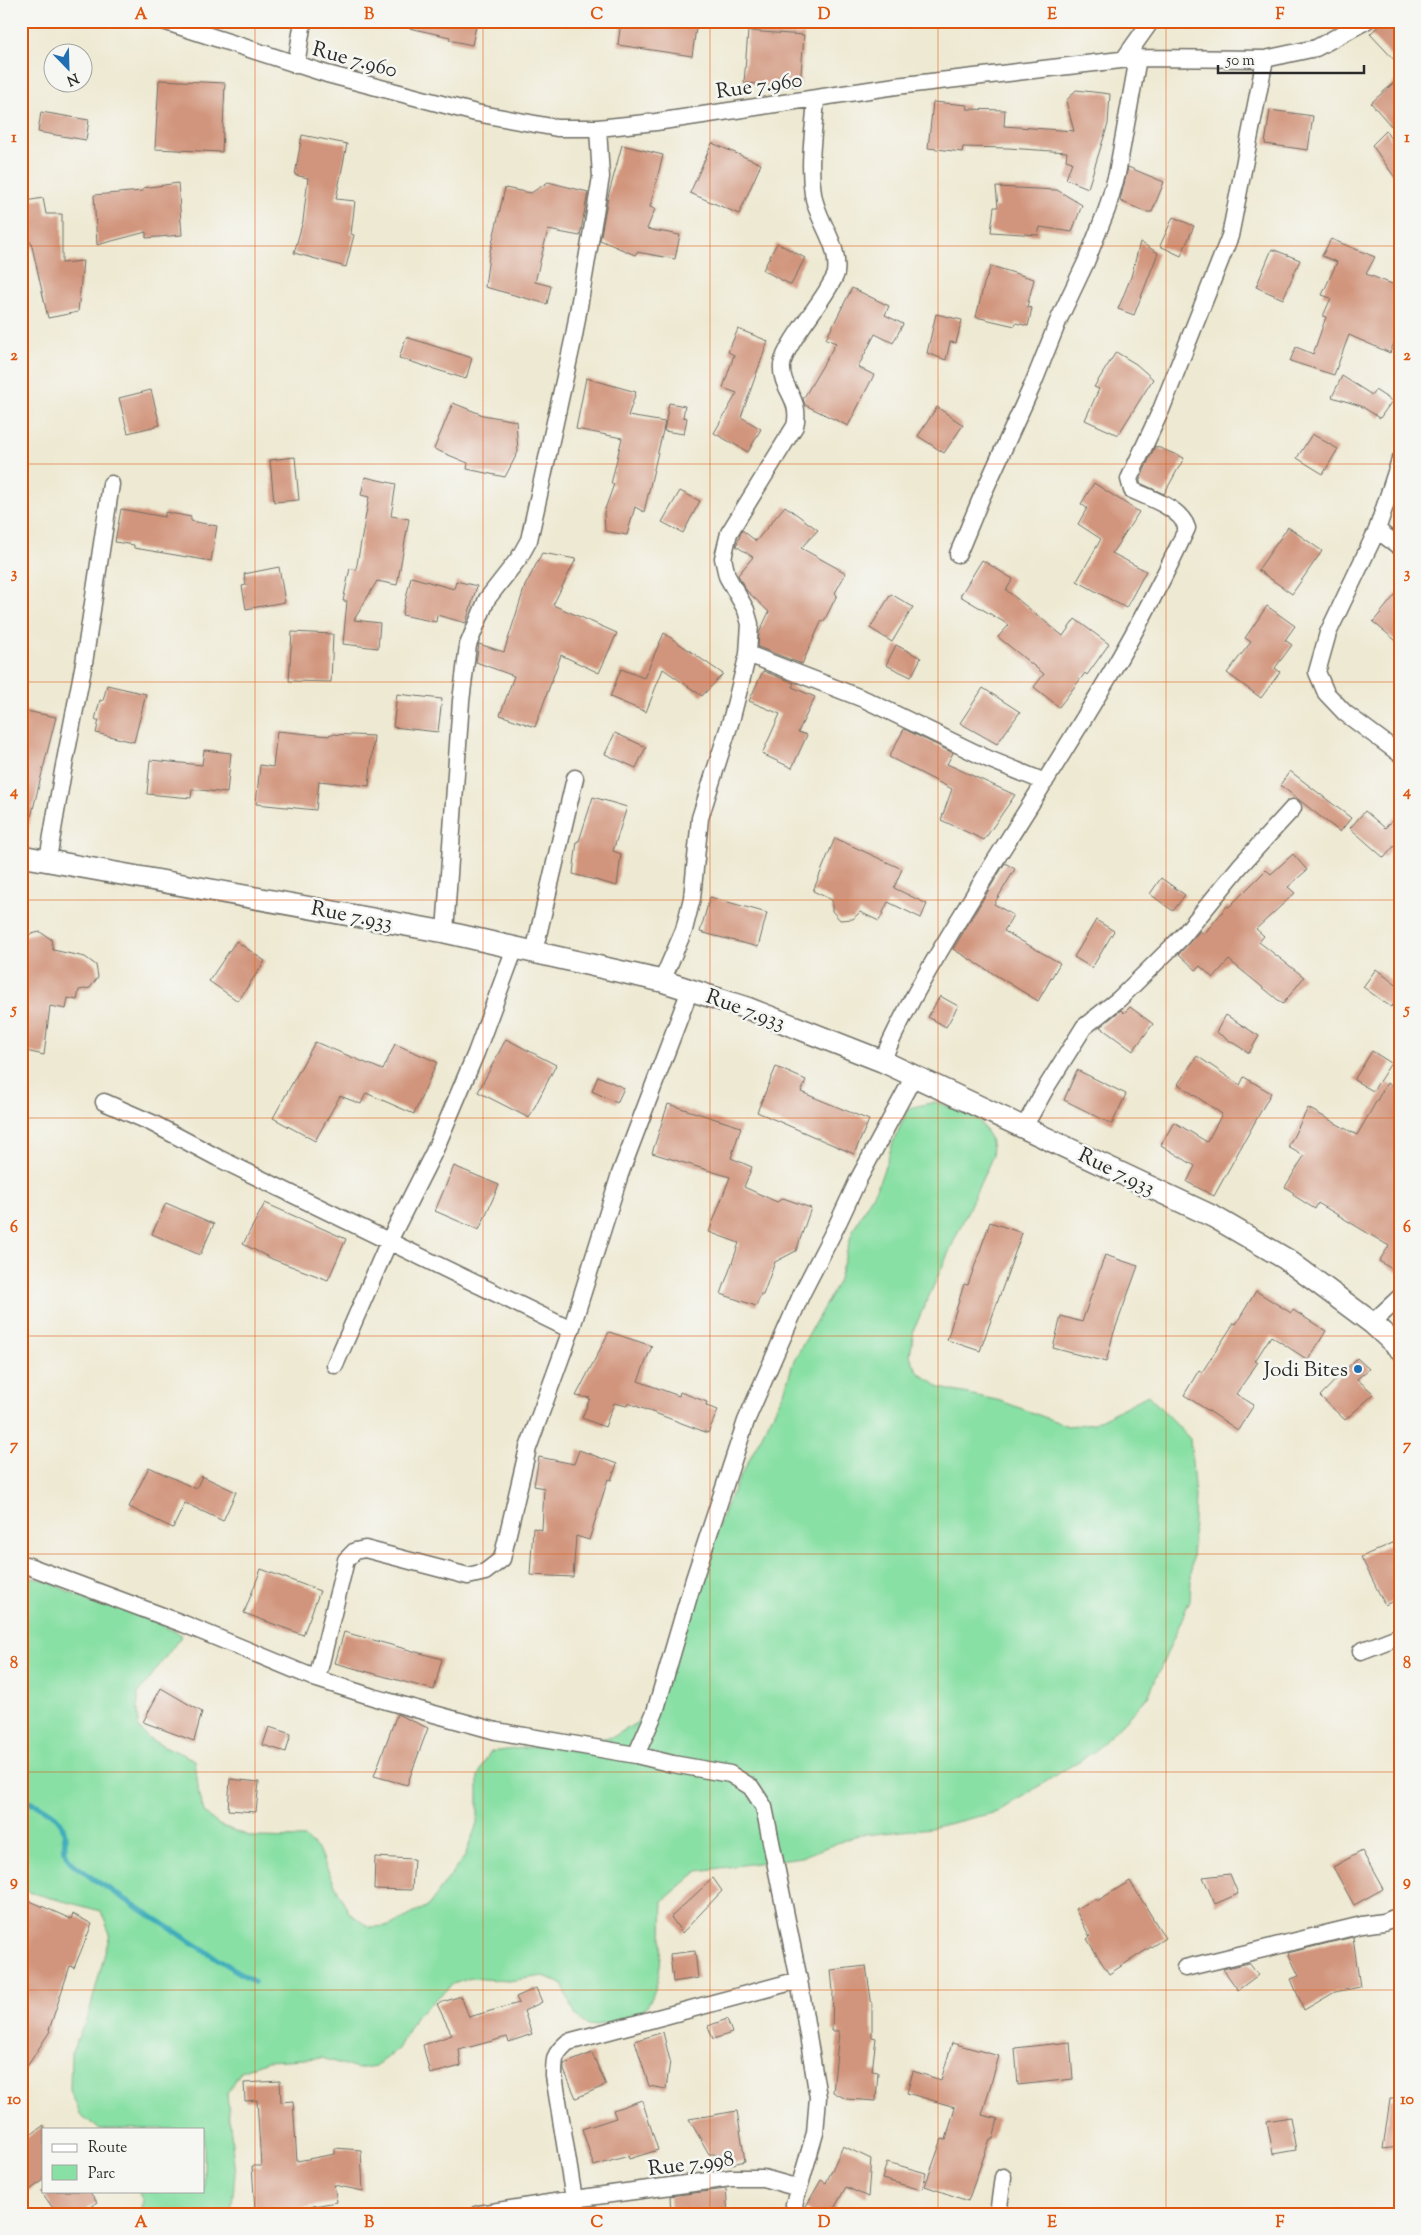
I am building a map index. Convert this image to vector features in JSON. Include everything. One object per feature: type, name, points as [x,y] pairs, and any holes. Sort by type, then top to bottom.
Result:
[{"type":"street","name":"Rue 7.960","points":[[164,21],[296,65],[476,113],[557,128],[598,128],[656,122],[905,84],[1131,58],[1265,59],[1316,48],[1366,21]]},
{"type":"street","points":[[296,65],[303,21]]},
{"type":"street","points":[[958,554],[982,496],[1026,401],[1107,209],[1117,174],[1131,58],[1150,21]]},
{"type":"street","points":[[882,1061],[896,1027],[943,946],[1127,648],[1187,528],[1185,522],[1172,510],[1132,490],[1129,479],[1161,410],[1230,236],[1265,59]]},
{"type":"street","points":[[662,981],[684,930],[692,898],[700,818],[735,708],[748,654],[750,624],[746,610],[726,576],[723,558],[729,533],[795,426],[798,414],[795,402],[782,375],[783,363],[790,346],[823,299],[836,275],[836,255],[813,196],[810,164],[816,99]]},
{"type":"street","points":[[445,932],[461,701],[468,644],[487,599],[519,558],[529,540],[574,336],[601,176],[598,128]]},
{"type":"street","points":[[1400,460],[1377,530],[1328,633],[1317,672],[1326,693],[1345,714],[1400,754]]},
{"type":"street","points":[[48,860],[62,771],[84,663],[111,484]]},
{"type":"street","points":[[1377,530],[1400,547]]},
{"type":"street","points":[[748,654],[866,700],[986,758],[1045,782]]},
{"type":"street","points":[[335,1365],[389,1241],[442,1134],[476,1053],[525,950],[575,778]]},
{"type":"street","points":[[1024,1127],[1084,1027],[1119,998],[1182,937],[1240,866],[1293,808]]},
{"type":"street","name":"Rue 7.933","points":[[21,856],[445,932],[662,981],[747,1008],[882,1061],[1214,1217],[1286,1259],[1372,1323],[1400,1349]]},
{"type":"street","points":[[317,1679],[346,1560],[355,1551],[366,1550],[468,1576],[485,1572],[502,1559],[528,1448],[570,1330],[620,1174],[690,990]]},
{"type":"street","points":[[636,1755],[655,1712],[694,1579],[746,1421],[802,1293],[862,1172],[914,1076]]},
{"type":"street","points":[[104,1102],[152,1123],[218,1158],[570,1330]]},
{"type":"street","points":[[1372,1323],[1400,1297]]},
{"type":"street","points":[[26,1565],[184,1624],[317,1679],[496,1731],[636,1755],[730,1774],[751,1787],[764,1807],[799,1980],[818,2097],[815,2133],[794,2204],[796,2214]]},
{"type":"street","points":[[1361,1651],[1400,1636]]},
{"type":"street","points":[[1185,1968],[1362,1925],[1383,1922],[1400,1916]]},
{"type":"street","points":[[575,2206],[554,2076],[554,2062],[557,2051],[568,2042],[799,1980]]},
{"type":"street","points":[[998,2214],[1003,2177]]},
{"type":"street","name":"Rue 7.998","points":[[479,2214],[575,2206],[731,2178],[763,2178],[799,2188]]},
{"type":"green space","points":[[935,1102],[977,1117],[990,1138],[993,1155],[914,1329],[910,1356],[918,1372],[940,1388],[1001,1401],[1068,1426],[1094,1423],[1148,1395],[1190,1439],[1195,1497],[1190,1600],[1148,1697],[1095,1751],[997,1812],[931,1828],[855,1836],[801,1857],[698,1871],[663,1901],[662,1948],[657,1983],[652,1998],[644,2010],[633,2018],[588,2026],[576,2017],[562,1984],[544,1976],[508,1981],[471,1978],[453,1984],[415,2017],[398,2049],[375,2066],[357,2069],[322,2058],[267,2061],[241,2071],[227,2094],[235,2174],[231,2214],[139,2214],[143,2201],[138,2192],[205,2192],[205,2128],[98,2128],[80,2114],[70,2090],[71,2054],[89,2013],[110,1934],[101,1911],[21,1890],[21,1581],[33,1578],[49,1582],[97,1605],[132,1610],[182,1635],[138,1694],[138,1727],[149,1739],[195,1760],[199,1796],[205,1814],[219,1825],[252,1837],[305,1838],[317,1848],[349,1913],[370,1927],[389,1926],[428,1906],[465,1856],[478,1821],[478,1776],[490,1752],[613,1737],[643,1719],[728,1501],[784,1392],[794,1360],[838,1282],[853,1230],[879,1183],[894,1140],[909,1108]]},
{"type":"building","points":[[409,21],[477,21],[472,45],[449,40],[450,37],[409,28]]},
{"type":"building","points":[[621,21],[697,21],[692,56],[618,45]]},
{"type":"building","points":[[1384,21],[1400,21],[1400,66],[1370,34]]},
{"type":"building","points":[[748,31],[804,35],[800,87],[744,83]]},
{"type":"building","points":[[1400,77],[1400,118],[1391,126],[1371,103]]},
{"type":"building","points":[[159,80],[225,83],[222,152],[155,149]]},
{"type":"building","points":[[1076,90],[1110,94],[1108,124],[1088,188],[1066,179],[1072,162],[1066,160],[1067,152],[963,147],[962,152],[928,148],[933,102],[968,105],[967,109],[1005,110],[1004,126],[1074,131],[1066,101]]},
{"type":"building","points":[[1270,110],[1313,116],[1308,150],[1265,144]]},
{"type":"building","points":[[41,112],[89,120],[86,140],[38,132]]},
{"type":"building","points":[[1386,131],[1400,155],[1400,185],[1372,145]]},
{"type":"building","points":[[302,135],[347,144],[336,199],[355,201],[351,234],[354,235],[346,267],[294,253],[303,221],[308,178],[295,175]]},
{"type":"building","points":[[712,143],[761,164],[739,214],[690,193]]},
{"type":"building","points":[[622,145],[663,155],[650,207],[655,209],[647,229],[680,235],[675,259],[637,252],[635,255],[600,240],[608,197]]},
{"type":"building","points":[[1128,167],[1164,182],[1152,212],[1146,212],[1120,201]]},
{"type":"building","points":[[548,182],[588,192],[580,236],[548,230],[535,282],[551,286],[547,304],[485,287],[489,256],[505,188],[531,193]]},
{"type":"building","points":[[178,183],[182,235],[146,238],[146,232],[97,245],[94,195],[143,191],[143,188]]},
{"type":"building","points":[[996,187],[1057,190],[1082,205],[1072,232],[1040,227],[1038,235],[991,232],[994,207],[998,207]]},
{"type":"building","points":[[43,198],[46,214],[62,214],[62,263],[83,261],[78,312],[48,318],[31,242],[25,242],[26,201]]},
{"type":"building","points":[[1173,217],[1194,226],[1181,256],[1160,246]]},
{"type":"building","points":[[1331,239],[1375,257],[1366,274],[1400,287],[1400,328],[1390,353],[1349,335],[1334,375],[1290,361],[1296,347],[1313,354],[1326,317],[1323,316],[1331,298],[1322,295],[1337,262],[1322,256]]},
{"type":"building","points":[[1140,242],[1158,253],[1134,315],[1118,309],[1131,277]]},
{"type":"building","points":[[777,243],[805,258],[791,285],[763,270]]},
{"type":"building","points":[[1272,249],[1300,260],[1283,299],[1256,287]]},
{"type":"building","points":[[991,266],[1034,279],[1027,307],[1032,308],[1028,326],[1016,323],[1015,326],[976,317],[984,284]]},
{"type":"building","points":[[852,288],[889,306],[885,315],[903,324],[893,343],[875,334],[858,367],[874,375],[848,426],[805,405],[803,399],[836,343],[826,339]]},
{"type":"building","points":[[936,314],[962,320],[956,343],[950,342],[946,360],[927,353]]},
{"type":"building","points":[[738,329],[768,341],[741,417],[761,429],[748,452],[714,433],[737,393],[723,388],[734,355],[728,352]]},
{"type":"building","points":[[406,337],[472,358],[466,379],[399,358]]},
{"type":"building","points":[[1116,352],[1136,364],[1153,379],[1118,435],[1085,420],[1099,389],[1094,387]]},
{"type":"building","points":[[1342,376],[1372,395],[1375,390],[1392,401],[1380,418],[1361,406],[1332,397]]},
{"type":"building","points":[[586,378],[636,392],[628,416],[665,422],[644,512],[635,507],[627,535],[605,531],[604,512],[614,484],[611,484],[622,438],[576,429]]},
{"type":"building","points":[[151,390],[160,425],[128,433],[119,398]]},
{"type":"building","points":[[453,403],[483,415],[516,421],[518,452],[505,477],[467,469],[468,463],[434,449]]},
{"type":"building","points":[[669,403],[685,406],[683,417],[687,418],[684,434],[664,431]]},
{"type":"building","points":[[937,407],[963,425],[944,453],[918,436]]},
{"type":"building","points":[[1312,434],[1338,449],[1323,474],[1297,458]]},
{"type":"building","points":[[1155,446],[1184,458],[1164,494],[1140,483]]},
{"type":"building","points":[[295,457],[299,500],[274,502],[270,460]]},
{"type":"building","points":[[365,477],[396,484],[391,516],[409,519],[397,585],[377,581],[354,620],[380,623],[378,648],[343,644],[347,601],[343,601],[350,568],[356,570],[369,497],[361,495]]},
{"type":"building","points":[[1094,483],[1139,512],[1112,553],[1146,571],[1126,608],[1077,581],[1101,539],[1078,524],[1087,508],[1081,504]]},
{"type":"building","points":[[680,491],[700,501],[683,533],[662,522]]},
{"type":"building","points":[[785,506],[818,530],[801,548],[846,573],[802,664],[758,647],[759,633],[769,612],[746,590],[738,575],[753,557],[736,546],[742,530],[756,541]]},
{"type":"building","points":[[121,509],[165,517],[165,512],[191,517],[191,521],[217,526],[211,561],[134,548],[134,545],[115,542]]},
{"type":"building","points":[[1288,527],[1322,551],[1292,594],[1258,570]]},
{"type":"building","points":[[542,553],[576,559],[553,605],[617,633],[599,673],[561,655],[535,727],[500,715],[514,676],[476,662],[479,644],[504,652],[525,586]]},
{"type":"building","points":[[982,560],[1013,579],[1006,590],[1063,636],[1075,619],[1109,644],[1087,675],[1085,673],[1059,707],[1034,687],[1044,674],[998,637],[1009,625],[960,596]]},
{"type":"building","points":[[279,567],[285,602],[246,609],[242,586],[246,585],[244,574]]},
{"type":"building","points":[[411,577],[454,589],[456,581],[477,586],[466,623],[437,615],[436,622],[402,615]]},
{"type":"building","points":[[1400,589],[1400,644],[1373,622]]},
{"type":"building","points":[[891,594],[913,607],[892,642],[870,628]]},
{"type":"building","points":[[1267,606],[1295,626],[1285,640],[1292,645],[1275,668],[1280,672],[1261,698],[1227,673],[1251,642],[1245,638]]},
{"type":"building","points":[[292,632],[333,634],[331,682],[289,681]]},
{"type":"building","points":[[664,633],[723,674],[702,696],[663,669],[646,712],[610,697],[621,669],[644,678]]},
{"type":"building","points":[[896,645],[921,658],[911,677],[886,665]]},
{"type":"building","points":[[763,671],[794,683],[792,687],[815,697],[798,732],[807,735],[792,768],[762,754],[780,714],[749,701]]},
{"type":"building","points":[[107,685],[146,694],[134,742],[96,733],[99,720],[95,720],[100,700],[103,701]]},
{"type":"building","points":[[983,688],[1020,712],[997,744],[960,723]]},
{"type":"building","points":[[397,694],[442,699],[438,732],[393,727]]},
{"type":"building","points":[[21,710],[56,717],[28,829],[21,828]]},
{"type":"building","points":[[904,729],[953,753],[947,764],[1015,795],[984,840],[941,820],[952,789],[889,757]]},
{"type":"building","points":[[277,731],[329,736],[330,734],[374,736],[369,786],[319,781],[316,810],[256,804],[260,765],[273,767]]},
{"type":"building","points":[[615,733],[646,747],[636,768],[605,754]]},
{"type":"building","points":[[204,750],[231,753],[227,793],[192,789],[191,798],[147,794],[150,760],[202,765]]},
{"type":"building","points":[[1290,771],[1351,818],[1340,832],[1280,785]]},
{"type":"building","points":[[593,797],[627,807],[613,851],[621,854],[617,886],[573,874],[577,841],[579,841]]},
{"type":"building","points":[[1365,811],[1385,828],[1400,812],[1400,839],[1384,858],[1350,828]]},
{"type":"building","points":[[835,838],[902,869],[894,888],[927,904],[921,918],[888,902],[879,921],[860,912],[853,919],[840,920],[832,911],[832,900],[813,891]]},
{"type":"building","points":[[1293,854],[1307,870],[1288,887],[1295,893],[1256,929],[1264,936],[1259,942],[1304,977],[1283,1004],[1229,960],[1213,978],[1200,966],[1196,970],[1179,954],[1200,931],[1204,934],[1227,906],[1229,907],[1266,870],[1271,874]]},
{"type":"building","points":[[1005,863],[1015,869],[994,904],[1013,915],[1004,931],[1060,963],[1038,1001],[953,949]]},
{"type":"building","points":[[1161,878],[1185,895],[1173,911],[1150,894]]},
{"type":"building","points":[[710,897],[767,913],[758,947],[700,932]]},
{"type":"building","points":[[1096,920],[1114,931],[1092,968],[1074,957]]},
{"type":"building","points":[[40,932],[51,939],[53,950],[85,957],[96,965],[98,977],[90,988],[79,990],[77,1000],[68,998],[66,1009],[50,1006],[44,1055],[21,1050],[21,942],[27,935]]},
{"type":"building","points":[[236,941],[265,961],[238,1001],[209,981]]},
{"type":"building","points":[[1376,969],[1400,988],[1400,997],[1391,1007],[1363,987]]},
{"type":"building","points":[[940,996],[958,1006],[946,1027],[928,1017]]},
{"type":"building","points":[[1130,1007],[1153,1024],[1133,1051],[1100,1027],[1121,1010],[1124,1013]]},
{"type":"building","points":[[1226,1015],[1259,1036],[1249,1053],[1216,1032]]},
{"type":"building","points":[[506,1039],[556,1065],[529,1118],[478,1092]]},
{"type":"building","points":[[315,1042],[383,1070],[395,1044],[437,1062],[414,1114],[366,1093],[361,1104],[340,1096],[315,1141],[273,1118]]},
{"type":"building","points":[[1372,1051],[1391,1063],[1373,1091],[1354,1080]]},
{"type":"building","points":[[1197,1056],[1240,1085],[1244,1077],[1271,1093],[1214,1196],[1187,1182],[1195,1166],[1161,1145],[1174,1122],[1207,1142],[1222,1114],[1178,1084]]},
{"type":"building","points":[[776,1067],[806,1080],[801,1092],[869,1120],[854,1154],[757,1112]]},
{"type":"building","points":[[1077,1070],[1126,1094],[1112,1124],[1064,1100]]},
{"type":"building","points":[[598,1076],[624,1088],[617,1103],[592,1091]]},
{"type":"building","points":[[1387,1083],[1400,1090],[1400,1274],[1379,1261],[1389,1246],[1318,1203],[1315,1209],[1293,1195],[1294,1193],[1285,1187],[1304,1156],[1288,1147],[1308,1108],[1357,1135]]},
{"type":"building","points":[[668,1104],[741,1127],[731,1158],[752,1167],[744,1187],[777,1202],[783,1198],[811,1208],[796,1251],[775,1262],[763,1295],[761,1295],[756,1306],[721,1294],[739,1243],[709,1232],[730,1177],[652,1153]]},
{"type":"building","points":[[454,1166],[499,1185],[479,1230],[435,1211]]},
{"type":"building","points":[[166,1203],[214,1224],[200,1255],[152,1234]]},
{"type":"building","points":[[265,1203],[346,1239],[328,1280],[272,1259],[243,1244]]},
{"type":"building","points":[[990,1222],[1022,1233],[980,1351],[947,1340],[964,1284],[968,1285]]},
{"type":"building","points":[[1105,1255],[1138,1266],[1113,1335],[1106,1362],[1053,1348],[1061,1316],[1082,1322]]},
{"type":"building","points":[[1256,1291],[1291,1313],[1293,1310],[1326,1331],[1308,1360],[1271,1336],[1255,1361],[1258,1362],[1236,1394],[1254,1405],[1238,1430],[1184,1395],[1199,1370],[1202,1372],[1234,1323],[1236,1324]]},
{"type":"building","points":[[609,1332],[652,1346],[638,1381],[679,1396],[680,1392],[707,1402],[706,1406],[718,1410],[708,1433],[628,1403],[627,1406],[614,1403],[605,1427],[582,1418],[590,1398],[576,1396]]},
{"type":"building","points":[[1357,1358],[1369,1369],[1357,1379],[1374,1394],[1345,1420],[1320,1396]]},
{"type":"building","points":[[579,1450],[617,1464],[611,1480],[608,1479],[589,1540],[576,1536],[573,1577],[530,1575],[533,1528],[542,1530],[544,1488],[534,1486],[539,1457],[574,1464]]},
{"type":"building","points":[[149,1467],[196,1489],[202,1476],[236,1492],[223,1521],[185,1503],[173,1528],[129,1507]]},
{"type":"building","points":[[1395,1542],[1400,1556],[1400,1598],[1385,1605],[1361,1557]]},
{"type":"building","points":[[261,1569],[320,1591],[303,1635],[244,1613]]},
{"type":"building","points":[[344,1632],[442,1659],[434,1690],[335,1663]]},
{"type":"building","points":[[161,1688],[202,1712],[194,1741],[143,1722]]},
{"type":"building","points":[[397,1714],[428,1728],[407,1785],[374,1776]]},
{"type":"building","points":[[269,1727],[291,1734],[286,1752],[263,1745]]},
{"type":"building","points":[[230,1779],[259,1782],[256,1812],[228,1810]]},
{"type":"building","points":[[1362,1851],[1383,1889],[1354,1905],[1333,1867]]},
{"type":"building","points":[[375,1857],[414,1859],[412,1890],[374,1889]]},
{"type":"building","points":[[1230,1874],[1238,1894],[1215,1904],[1203,1877]]},
{"type":"building","points":[[713,1878],[722,1891],[682,1933],[671,1917]]},
{"type":"building","points":[[1130,1881],[1165,1938],[1109,1974],[1087,1939],[1090,1937],[1075,1909],[1096,1899],[1097,1901]]},
{"type":"building","points":[[21,1897],[71,1919],[73,1914],[92,1924],[74,1968],[70,1966],[50,2031],[21,2076]]},
{"type":"building","points":[[1353,1937],[1360,1987],[1335,1992],[1304,2010],[1291,1979],[1299,1976],[1288,1953]]},
{"type":"building","points":[[695,1951],[698,1978],[673,1982],[670,1954]]},
{"type":"building","points":[[1249,1963],[1258,1975],[1238,1990],[1223,1969]]},
{"type":"building","points":[[866,1966],[872,2006],[872,2037],[876,2038],[872,2071],[878,2072],[876,2101],[846,2099],[833,2092],[839,2031],[832,2031],[833,1991],[831,1970]]},
{"type":"building","points":[[536,1988],[542,2002],[524,2011],[532,2034],[509,2042],[507,2037],[459,2050],[461,2066],[430,2074],[423,2045],[452,2035],[437,2004],[461,1996],[469,2017],[519,2003],[516,1997]]},
{"type":"building","points":[[727,2019],[732,2033],[713,2039],[708,2026]]},
{"type":"building","points":[[663,2032],[670,2061],[666,2089],[649,2086],[635,2041]]},
{"type":"building","points":[[1070,2042],[1073,2079],[1018,2085],[1015,2048]]},
{"type":"building","points":[[952,2043],[999,2056],[982,2115],[998,2119],[993,2139],[990,2139],[968,2201],[925,2186],[942,2139],[946,2140],[955,2107],[907,2093],[913,2071],[941,2080]]},
{"type":"building","points":[[592,2053],[606,2085],[576,2098],[564,2070],[564,2064]]},
{"type":"building","points":[[280,2081],[281,2102],[293,2101],[297,2161],[335,2154],[335,2148],[361,2150],[363,2191],[334,2185],[337,2202],[302,2208],[255,2210],[252,2166],[261,2166],[257,2100],[245,2101],[244,2083]]},
{"type":"building","points":[[1390,2099],[1400,2099],[1400,2147],[1383,2149]]},
{"type":"building","points":[[642,2100],[658,2150],[629,2159],[628,2156],[594,2166],[582,2129],[616,2118],[613,2110]]},
{"type":"building","points":[[737,2111],[745,2161],[729,2165],[723,2154],[709,2154],[689,2119]]},
{"type":"building","points":[[1290,2117],[1296,2150],[1273,2154],[1267,2121]]},
{"type":"building","points":[[44,2125],[44,2128],[42,2128],[42,2181],[21,2196],[21,2142]]},
{"type":"building","points":[[843,2146],[871,2159],[868,2197],[846,2187],[831,2214],[813,2214],[805,2208],[821,2180],[826,2183]]},
{"type":"building","points":[[887,2162],[926,2173],[922,2190],[882,2179]]},
{"type":"building","points":[[726,2189],[728,2214],[671,2214],[670,2196]]},
{"type":"building","points":[[41,2191],[90,2192],[97,2202],[81,2214],[57,2214]]},
{"type":"waterway","points":[[21,1800],[47,1810],[58,1819],[64,1831],[67,1857],[75,1865],[92,1878],[254,1982]]},
{"type":"place","name":"Jodi Bites","points":[[1358,1369]]}]
